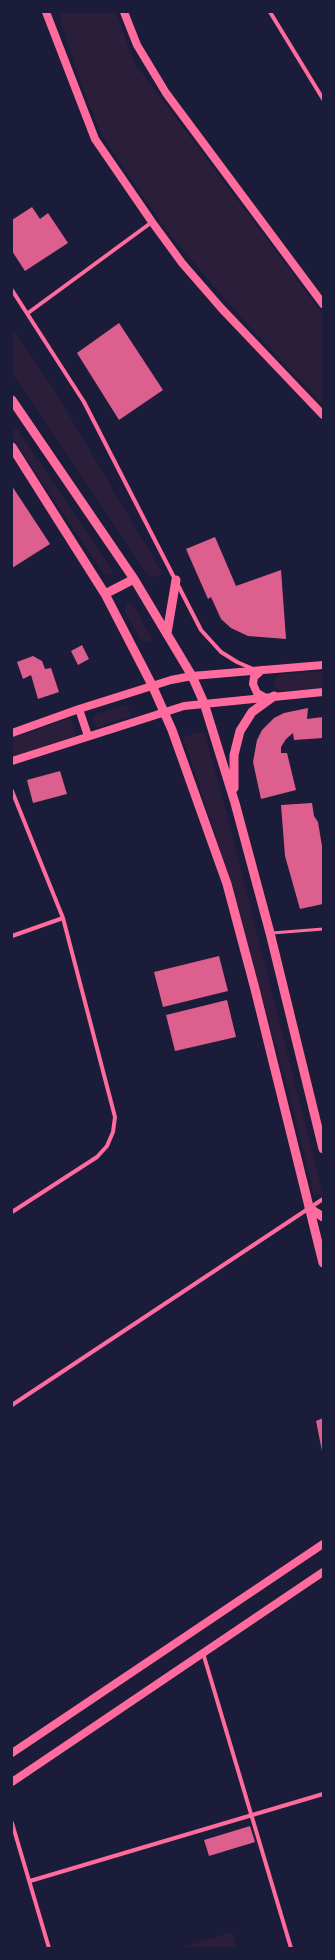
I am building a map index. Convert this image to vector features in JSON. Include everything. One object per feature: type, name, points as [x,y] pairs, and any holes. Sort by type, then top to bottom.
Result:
[{"type":"main road","points":[[46,12],[95,139],[152,222],[182,263],[222,309],[323,415]]},
{"type":"main road","points":[[124,12],[137,45],[166,93],[323,304]]},
{"type":"main road","points":[[12,400],[134,579],[192,676],[204,703],[235,803],[270,933],[323,1149]]},
{"type":"main road","points":[[12,447],[105,594],[165,711],[227,884],[322,1254],[323,1263]]},
{"type":"main road","points":[[105,594],[134,579]]},
{"type":"main road","points":[[167,632],[176,580]]},
{"type":"main road","points":[[12,733],[78,709],[152,685],[192,676],[323,665]]},
{"type":"main road","points":[[260,670],[254,677],[253,684],[257,693],[270,697]]},
{"type":"main road","points":[[12,761],[165,711],[204,703],[323,692]]},
{"type":"main road","points":[[235,803],[233,764],[238,736],[249,715],[270,697]]},
{"type":"main road","points":[[78,709],[88,736]]},
{"type":"main road","points":[[309,1208],[323,1217]]},
{"type":"main road","points":[[12,1753],[323,1544]]},
{"type":"main road","points":[[12,1782],[323,1572]]},
{"type":"street","points":[[270,12],[323,100]]},
{"type":"street","points":[[28,314],[152,222]]},
{"type":"street","points":[[12,290],[84,402],[201,630],[212,643],[237,662],[260,670]]},
{"type":"street","points":[[12,791],[63,918],[115,1117],[113,1132],[107,1146],[97,1157],[12,1212]]},
{"type":"street","points":[[12,936],[63,918]]},
{"type":"street","points":[[12,1405],[323,1199]]},
{"type":"street","points":[[204,1653],[251,1815],[292,1948]]},
{"type":"street","points":[[30,1881],[323,1794]]},
{"type":"street","points":[[12,1823],[49,1948]]},
{"type":"lane","points":[[270,933],[323,929]]},
{"type":"shaded area","points":[[58,12],[116,12],[134,62],[323,314],[323,405],[236,312],[167,231],[103,138],[81,84]]},
{"type":"shaded area","points":[[12,327],[53,388],[163,574],[150,578],[12,373]]},
{"type":"shaded area","points":[[12,422],[114,572],[106,577],[12,438]]},
{"type":"shaded area","points":[[128,603],[131,603],[135,608],[151,637],[151,642],[148,643],[141,641],[124,610]]},
{"type":"shaded area","points":[[323,671],[323,688],[280,691],[275,688],[276,676],[280,674]]},
{"type":"shaded area","points":[[127,704],[131,716],[96,728],[92,715]]},
{"type":"shaded area","points":[[70,718],[76,736],[12,757],[12,738]]},
{"type":"shaded area","points":[[204,731],[226,811],[323,1194],[314,1196],[289,1092],[218,843],[183,737]]},
{"type":"shaded area","points":[[232,1932],[237,1948],[180,1948]]},
{"type":"building","points":[[32,207],[40,219],[48,213],[68,243],[25,271],[12,251],[12,220]]},
{"type":"building","points":[[119,323],[163,390],[119,420],[77,353]]},
{"type":"building","points":[[12,486],[50,544],[12,568]]},
{"type":"building","points":[[215,537],[236,586],[281,570],[286,639],[248,636],[231,628],[221,619],[211,597],[208,599],[186,549]]},
{"type":"building","points":[[82,645],[89,659],[78,665],[71,651]]},
{"type":"building","points":[[33,656],[42,661],[45,669],[51,668],[59,692],[38,699],[31,675],[23,679],[17,662]]},
{"type":"building","points":[[308,708],[307,719],[323,717],[323,738],[294,740],[293,733],[286,739],[281,747],[281,753],[287,753],[296,790],[261,799],[253,762],[257,740],[262,730],[274,718],[284,713]]},
{"type":"building","points":[[60,771],[67,794],[33,803],[27,780]]},
{"type":"building","points":[[312,803],[314,816],[318,822],[323,852],[323,904],[300,909],[285,856],[281,805]]},
{"type":"building","points":[[219,956],[228,991],[163,1007],[154,972]]},
{"type":"building","points":[[227,1000],[236,1037],[175,1051],[166,1015]]},
{"type":"building","points":[[323,1418],[323,1451],[322,1451],[316,1421]]},
{"type":"building","points":[[250,1826],[255,1842],[209,1856],[204,1840]]}]
